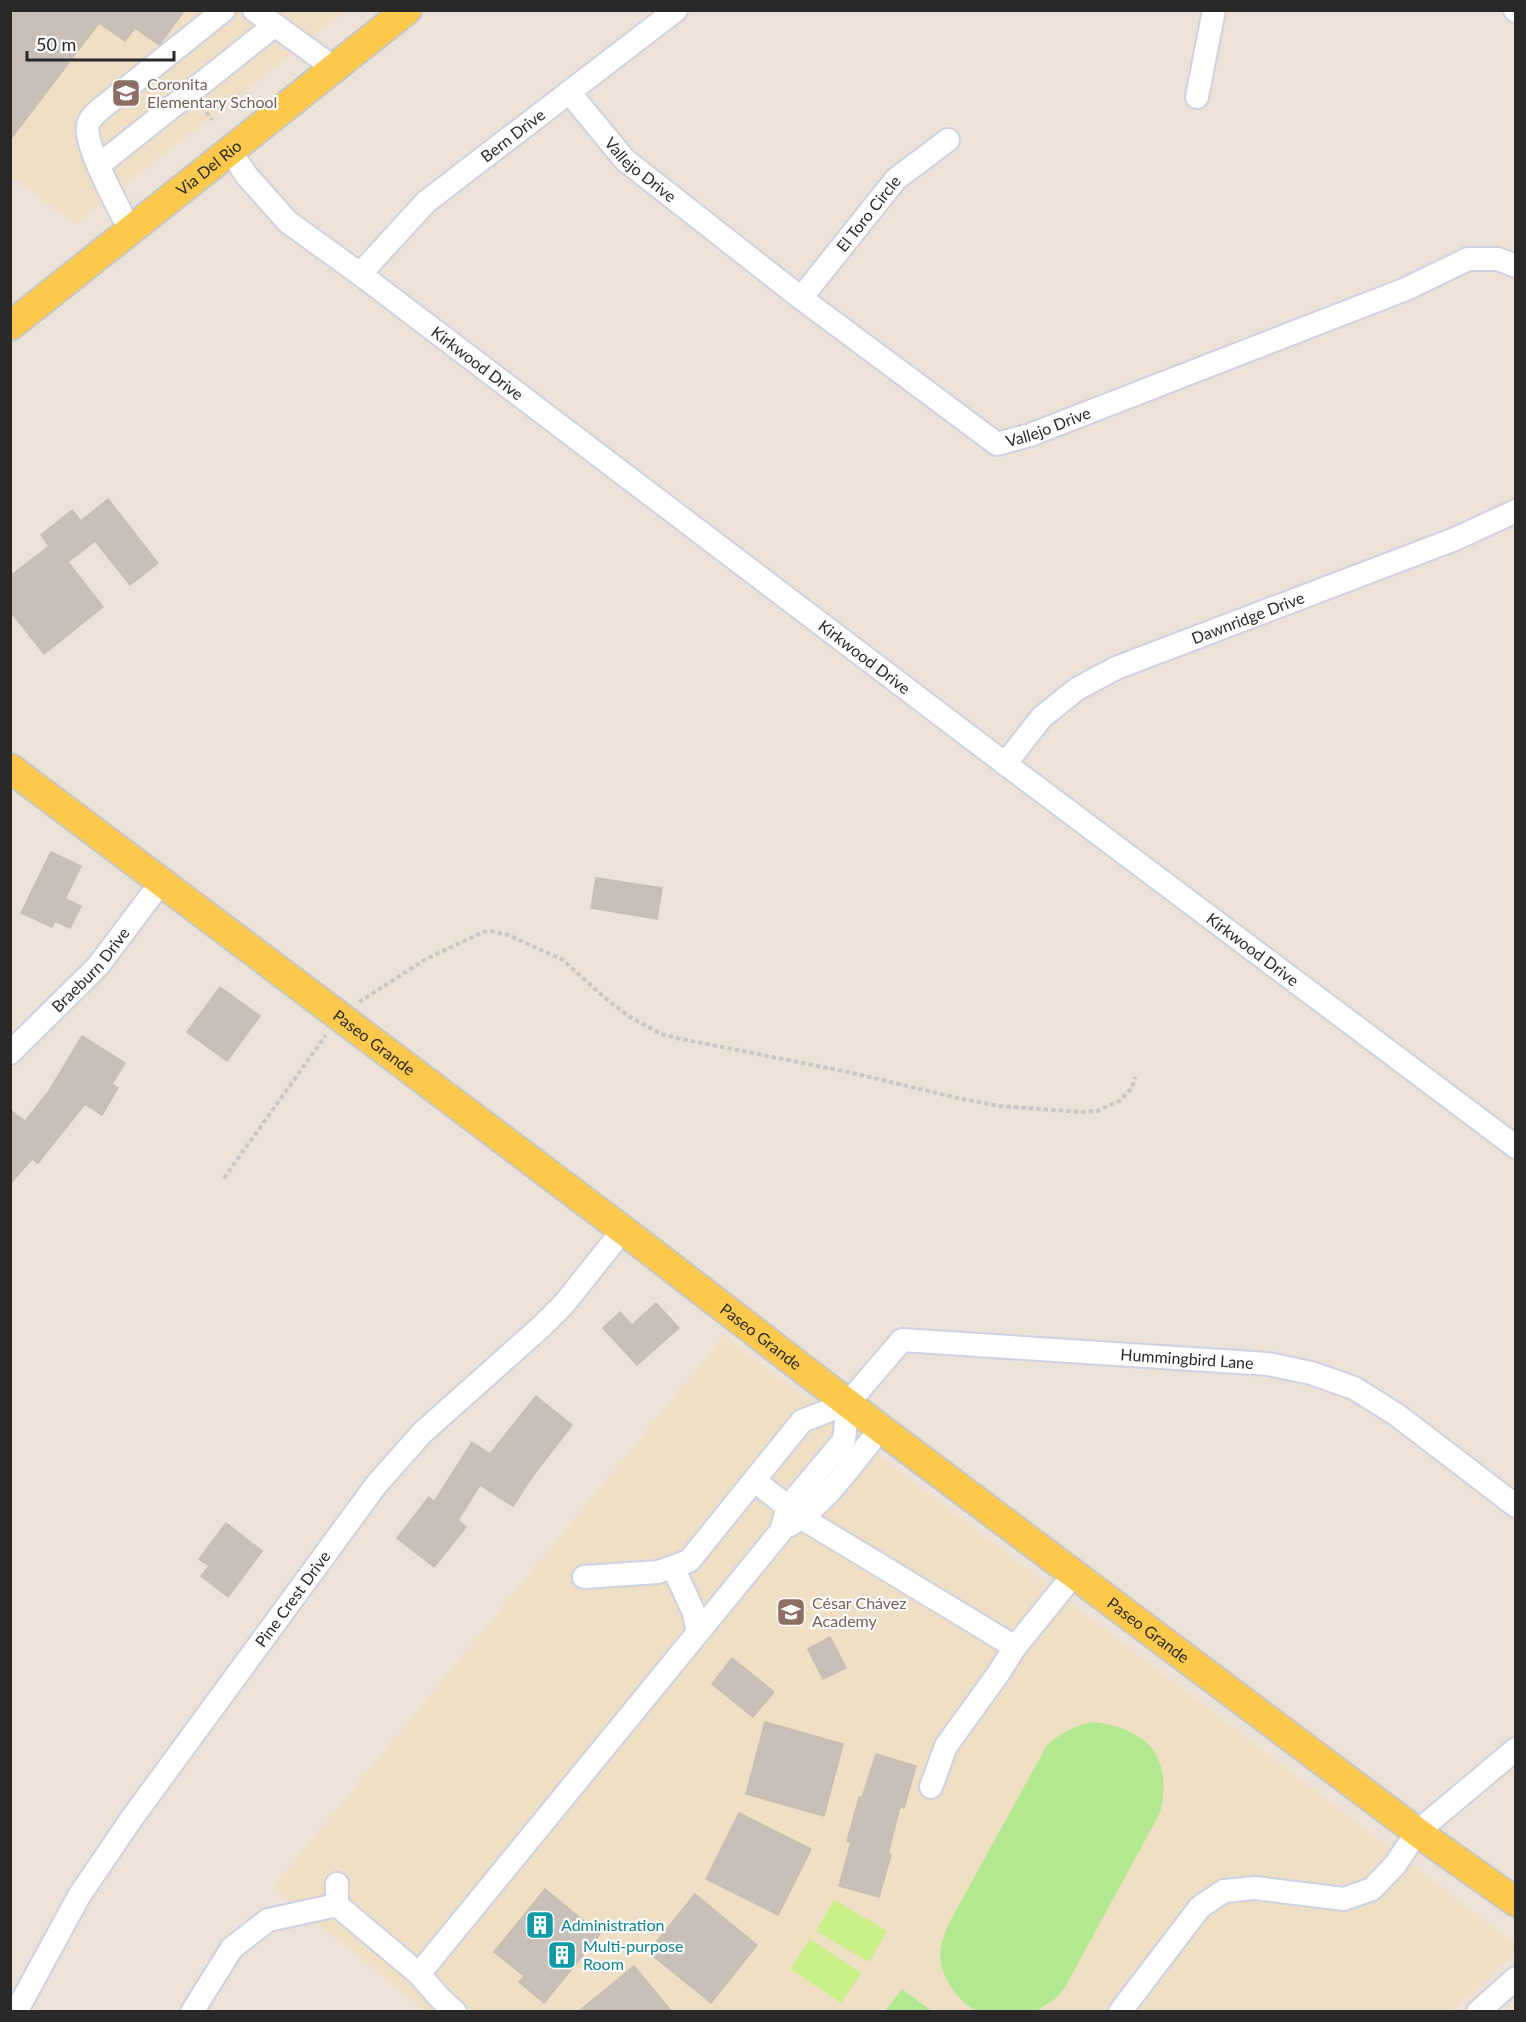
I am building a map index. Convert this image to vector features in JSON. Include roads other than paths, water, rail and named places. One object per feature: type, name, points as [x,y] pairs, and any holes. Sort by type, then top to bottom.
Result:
[{"type":"main road","name":"Via Del Rio","points":[[10,326],[407,10]]},
{"type":"main road","name":"Paseo Grande","points":[[10,768],[623,1230],[881,1429],[1417,1832],[1515,1902]]},
{"type":"street","points":[[130,230],[87,138],[87,126],[103,107],[224,10]]},
{"type":"street","points":[[254,10],[334,68]]},
{"type":"street","name":"Bern Drive","points":[[360,274],[426,202],[676,10]]},
{"type":"street","points":[[1197,97],[1214,10]]},
{"type":"street","points":[[99,165],[275,25]]},
{"type":"street","name":"Vallejo Drive","points":[[569,92],[625,160],[801,298],[997,444],[1030,435],[1406,289],[1468,258],[1498,259],[1515,266]]},
{"type":"street","name":"El Toro Circle","points":[[801,298],[897,179],[948,140]]},
{"type":"street","name":"Kirkwood Drive","points":[[230,151],[248,176],[288,222],[360,274],[1515,1148]]},
{"type":"street","name":"Dawnridge Drive","points":[[1005,764],[1042,717],[1077,689],[1116,668],[1455,539],[1515,511]]},
{"type":"street","name":"Braeburn Drive","points":[[10,1053],[98,966],[162,881]]},
{"type":"street","name":"Pine Crest Drive","points":[[16,2012],[86,1886],[132,1818],[376,1485],[422,1433],[564,1304],[623,1230]]},
{"type":"street","name":"Hummingbird Lane","points":[[848,1403],[902,1340],[1268,1364],[1311,1373],[1354,1388],[1397,1415],[1515,1506]]},
{"type":"street","points":[[419,1974],[782,1531],[844,1440],[848,1403],[802,1421],[689,1561],[658,1572],[584,1577]]},
{"type":"street","points":[[795,1513],[823,1498],[881,1429]]},
{"type":"street","points":[[755,1481],[795,1513],[1015,1647]]},
{"type":"street","points":[[674,1567],[694,1613],[698,1632]]},
{"type":"street","points":[[931,1787],[946,1746],[1015,1647],[1075,1574]]},
{"type":"street","points":[[1120,2012],[1200,1907],[1224,1892],[1255,1888],[1344,1899],[1372,1889],[1395,1865],[1417,1832],[1515,1749]]},
{"type":"street","points":[[192,2012],[232,1948],[268,1920],[337,1895],[455,2012]]},
{"type":"street","points":[[1478,2012],[1515,1978]]},
{"type":"place","name":"Coronita Elementary School","points":[[126,93]]},
{"type":"place","name":"César Chávez Academy","points":[[791,1612]]},
{"type":"place","name":"Administration","points":[[540,1925]]},
{"type":"place","name":"Multi-purpose Room","points":[[562,1955]]}]
